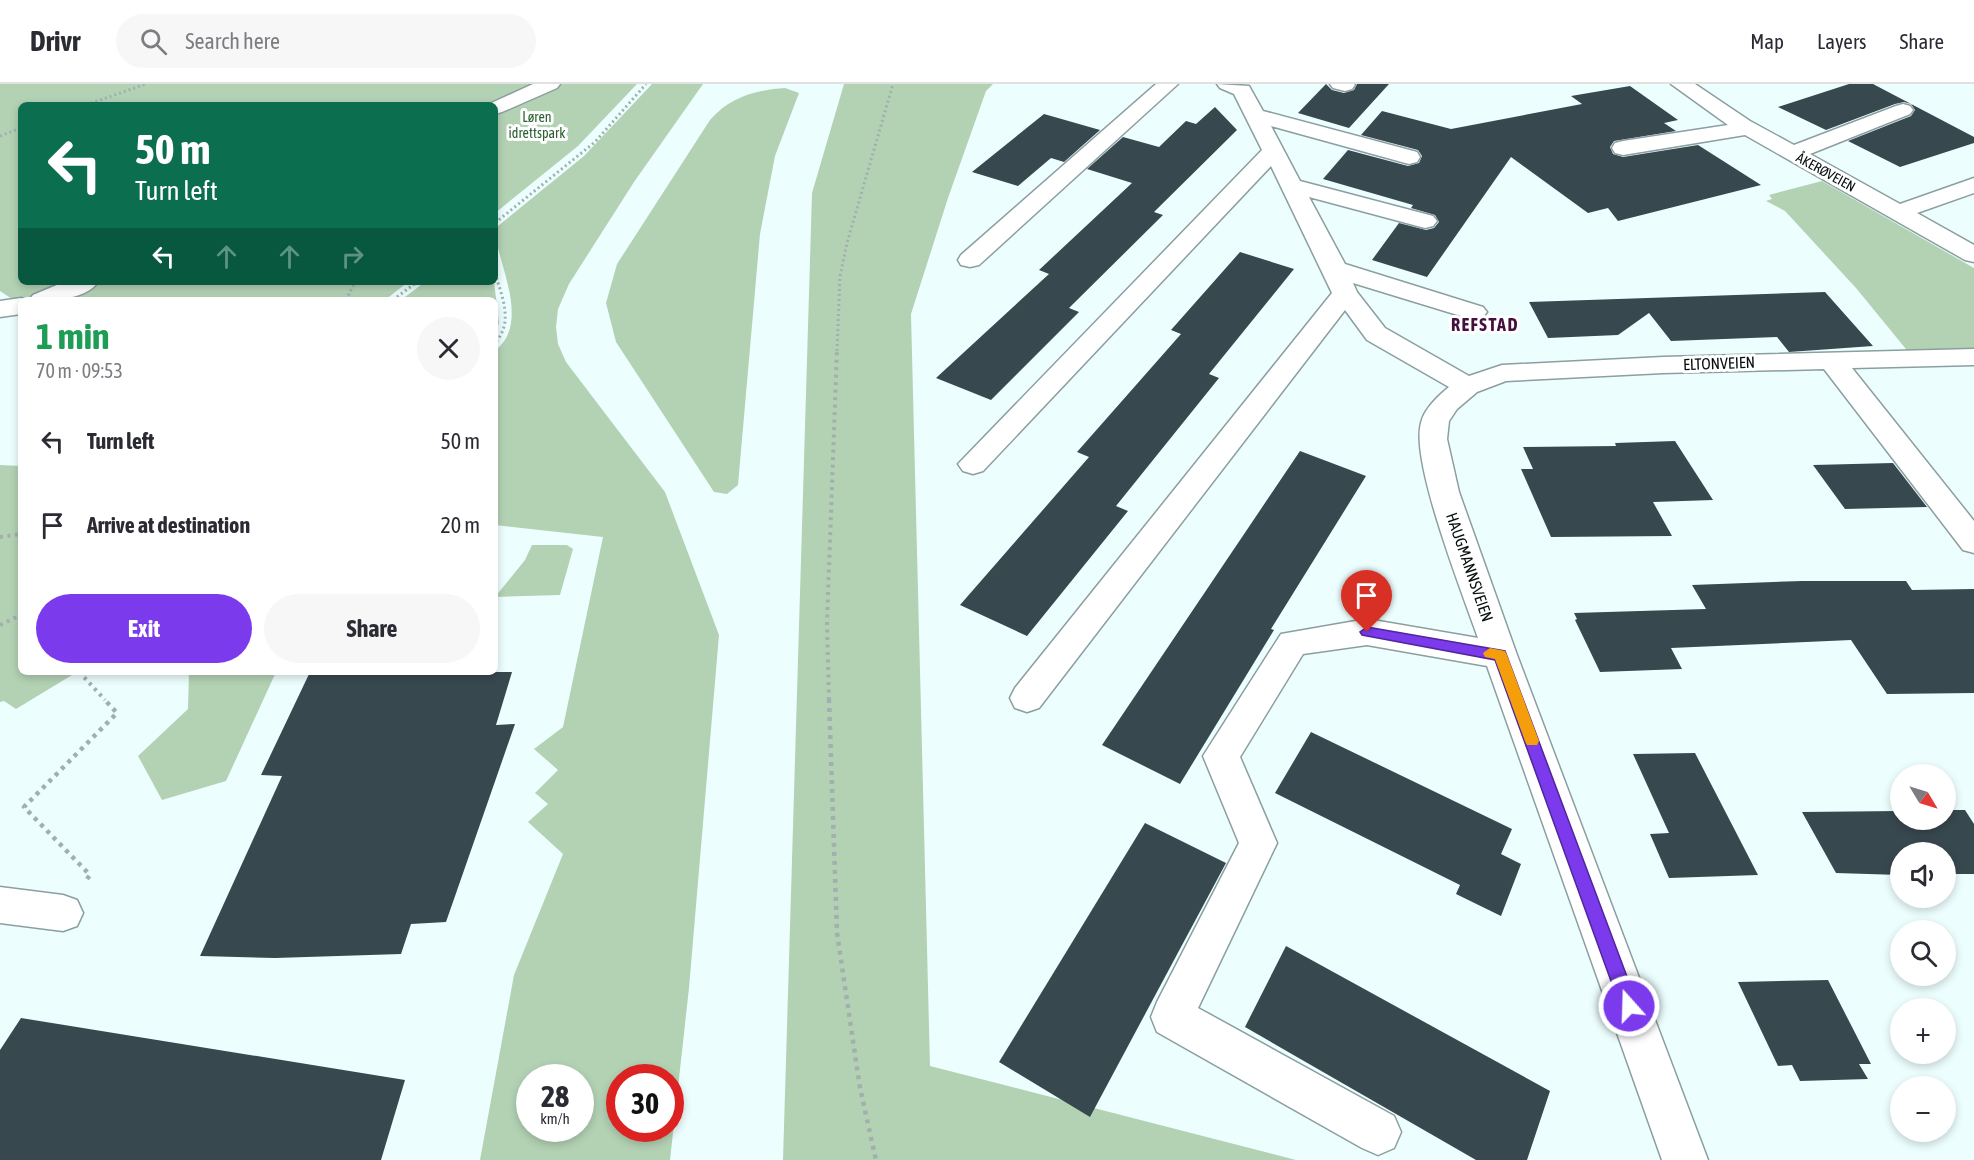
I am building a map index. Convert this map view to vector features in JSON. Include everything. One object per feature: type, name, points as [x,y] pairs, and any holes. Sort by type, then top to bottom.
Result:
[{"type":"street","points":[[498,107],[550,84]]},
{"type":"street","points":[[970,260],[1168,84]]},
{"type":"street","points":[[1684,86],[1711,84]]},
{"type":"street","points":[[1240,86],[1340,281],[1376,334],[1467,386]]},
{"type":"street","name":"ÅKERØVEIEN","points":[[1684,86],[1748,128],[1974,255]]},
{"type":"street","points":[[1793,153],[1903,110]]},
{"type":"street","points":[[1255,115],[1409,157]]},
{"type":"street","points":[[1729,116],[1620,142],[1748,128]]},
{"type":"street","points":[[973,464],[1274,151]]},
{"type":"street","points":[[1291,185],[1425,221]]},
{"type":"street","points":[[1899,212],[1974,185]]},
{"type":"street","points":[[1340,281],[1474,312]]},
{"type":"street","points":[[1027,698],[1340,281]]},
{"type":"street","points":[[49,297],[79,285]]},
{"type":"street","points":[[0,309],[18,306]]},
{"type":"street","name":"ELTONVEIEN","points":[[1467,386],[1502,373],[1530,370],[1974,357]]},
{"type":"street","points":[[1831,360],[1974,542]]},
{"type":"street","name":"HAUGMANNSVEIEN","points":[[1467,386],[1447,403],[1435,421],[1433,439],[1444,492],[1500,655],[1685,1160]]},
{"type":"street","points":[[1378,1132],[1172,1017],[1258,843],[1221,756],[1293,643],[1367,632],[1500,655]]},
{"type":"street","points":[[0,905],[63,913]]},
{"type":"path","points":[[95,102],[146,84]]},
{"type":"path","points":[[498,221],[594,142],[646,84]]},
{"type":"path","points":[[876,1160],[860,1088],[837,933],[827,623],[840,276],[847,243],[889,105],[893,84]]},
{"type":"path","points":[[0,135],[18,129]]},
{"type":"path","points":[[498,284],[507,318],[501,338],[498,340]]},
{"type":"path","points":[[397,297],[413,285]]},
{"type":"path","points":[[0,537],[18,534]]},
{"type":"path","points":[[0,625],[18,616]]},
{"type":"path","points":[[63,913],[90,875],[24,807],[117,713],[82,675]]},
{"type":"green space","name":"Løren idrettspark","points":[[0,84],[637,84],[578,146],[498,211],[498,102],[18,102],[18,285],[404,285],[389,297],[18,297],[18,303],[0,291]]},
{"type":"green space","points":[[652,84],[703,84],[634,182],[569,284],[558,309],[556,327],[558,344],[566,362],[665,492],[719,635],[681,1064],[606,1064],[606,1142],[672,1142],[670,1160],[480,1160],[514,975],[563,854],[528,822],[548,804],[535,793],[558,770],[534,749],[563,727],[603,537],[498,525],[498,347],[505,339],[512,311],[498,247],[498,226],[584,156]]},
{"type":"green space","points":[[844,84],[993,84],[986,91],[948,198],[911,314],[930,1066],[1296,1160],[783,1160],[812,193]]},
{"type":"green space","points":[[785,88],[799,93],[775,156],[760,234],[738,485],[727,494],[714,492],[616,342],[606,303],[617,264],[710,120],[726,106],[744,96]]},
{"type":"green space","points":[[1822,181],[1974,268],[1974,352],[1910,354],[1856,288],[1785,211],[1766,201],[1772,199],[1769,195]]},
{"type":"green space","points":[[421,285],[494,285],[496,297],[405,297]]},
{"type":"green space","points":[[0,465],[18,466],[18,675],[72,675],[16,709],[4,701],[0,702]]},
{"type":"green space","points":[[532,545],[567,545],[573,549],[560,595],[498,597],[498,593],[525,560]]},
{"type":"green space","points":[[189,675],[275,675],[226,781],[162,800],[138,756],[188,709]]},
{"type":"building","points":[[1326,84],[1332,90],[1344,93],[1354,90],[1357,84],[1389,84],[1349,128],[1298,113]]},
{"type":"building","points":[[1849,84],[1873,84],[1974,137],[1974,143],[1900,167],[1848,141],[1911,116],[1915,110],[1911,104],[1904,102],[1895,104],[1826,130],[1778,107]]},
{"type":"building","points":[[1630,86],[1678,120],[1664,123],[1676,131],[1614,141],[1610,147],[1613,154],[1623,157],[1698,145],[1761,185],[1618,221],[1608,208],[1588,213],[1511,157],[1427,277],[1372,260],[1399,223],[1426,230],[1434,228],[1439,222],[1435,215],[1411,208],[1413,205],[1323,179],[1348,150],[1408,166],[1419,163],[1422,156],[1418,150],[1361,135],[1382,111],[1451,129],[1582,104],[1571,96]]},
{"type":"building","points":[[1215,107],[1237,130],[1154,212],[1163,215],[1069,308],[1079,312],[991,400],[936,378],[1049,274],[1039,270],[1132,183],[1087,169],[1123,137],[1159,147],[1186,121],[1196,124]]},
{"type":"building","points":[[1044,114],[1100,130],[1064,162],[1051,158],[1018,186],[972,172]]},
{"type":"building","points":[[1240,252],[1294,269],[1209,374],[1219,378],[1116,506],[1128,511],[1027,636],[960,605],[1089,457],[1077,452],[1181,334],[1171,330]]},
{"type":"building","points":[[1825,292],[1873,346],[1789,352],[1777,337],[1671,341],[1649,313],[1618,335],[1548,338],[1529,302]]},
{"type":"building","points":[[1675,441],[1713,500],[1653,502],[1672,536],[1551,537],[1521,469],[1533,469],[1523,447],[1616,446],[1615,443]]},
{"type":"building","points":[[1300,451],[1366,476],[1271,629],[1274,630],[1180,784],[1102,745]]},
{"type":"building","points":[[1893,463],[1927,507],[1845,509],[1813,465]]},
{"type":"building","points":[[1802,581],[1906,581],[1912,590],[1974,589],[1974,693],[1887,694],[1851,640],[1671,648],[1682,669],[1600,672],[1575,620],[1577,619],[1574,613],[1706,609],[1692,585]]},
{"type":"building","points":[[498,672],[512,672],[496,725],[515,724],[446,922],[411,924],[401,954],[275,958],[200,956],[282,776],[261,775],[309,675],[498,675]]},
{"type":"building","points":[[1311,732],[1512,829],[1501,854],[1521,864],[1501,916],[1456,894],[1460,885],[1275,793]]},
{"type":"building","points":[[1695,753],[1758,875],[1669,878],[1650,834],[1669,833],[1633,754]]},
{"type":"building","points":[[1956,810],[1965,810],[1974,824],[1974,874],[1956,874],[1956,842],[1890,842],[1890,875],[1836,873],[1802,812],[1890,811],[1890,830],[1956,830]]},
{"type":"building","points":[[1145,823],[1226,863],[1090,1117],[999,1062]]},
{"type":"building","points":[[1286,946],[1550,1091],[1527,1160],[1476,1160],[1245,1027]]},
{"type":"building","points":[[1828,980],[1871,1064],[1859,1064],[1868,1079],[1800,1081],[1792,1065],[1778,1066],[1738,982]]},
{"type":"building","points":[[21,1018],[405,1080],[381,1160],[0,1160],[0,1050]]},
{"type":"slow traffic","points":[[1490,653],[1500,655],[1532,741]]},
{"type":"district","name":"REFSTAD","points":[[1485,324]]},
{"type":"route","points":[[1367,632],[1500,655],[1629,1006]]}]
